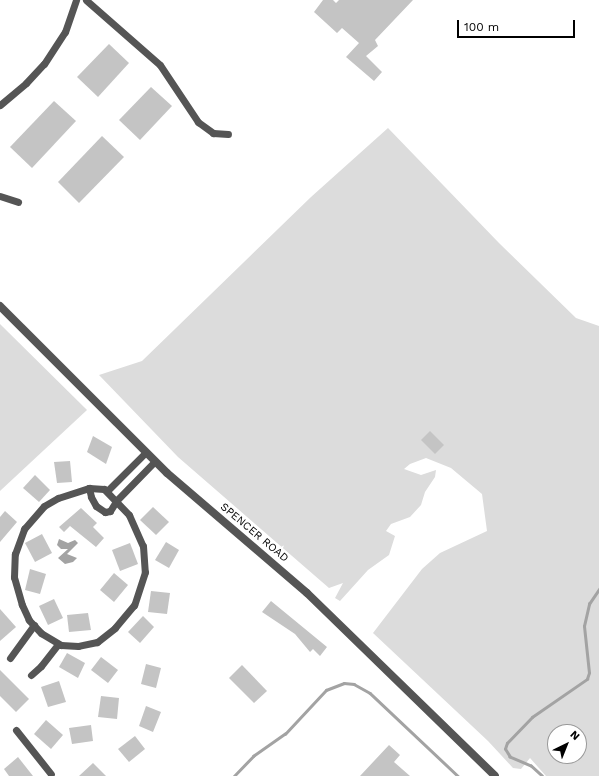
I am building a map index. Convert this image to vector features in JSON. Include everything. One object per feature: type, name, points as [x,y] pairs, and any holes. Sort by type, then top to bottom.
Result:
[{"type":"street","points":[[0,105],[26,84],[44,64],[65,32],[76,0]]},
{"type":"street","points":[[86,0],[160,65],[198,122],[213,133],[228,134]]},
{"type":"street","points":[[0,196],[18,202]]},
{"type":"street","name":"SPENCER ROAD","points":[[0,306],[155,461],[312,597],[495,776]]},
{"type":"street","points":[[107,492],[146,452]]},
{"type":"street","points":[[89,488],[90,497],[101,511],[110,511],[117,500],[155,461]]},
{"type":"street","points":[[89,488],[107,492],[117,500],[132,519],[142,546],[145,572],[138,596],[124,620],[103,638],[78,646],[58,644],[34,625],[22,605],[15,584],[14,560],[20,537],[44,506],[58,498],[89,488]]},
{"type":"street","points":[[10,658],[34,625]]},
{"type":"street","points":[[31,675],[41,666],[58,644]]},
{"type":"street","points":[[16,730],[51,774]]},
{"type":"shaded area","points":[[388,128],[499,243],[576,318],[599,326],[599,776],[546,776],[530,758],[521,769],[513,768],[488,741],[373,633],[422,569],[440,553],[487,531],[482,494],[451,468],[426,458],[410,464],[404,469],[421,475],[436,470],[435,477],[425,492],[421,505],[410,517],[391,524],[386,531],[395,536],[389,555],[368,570],[340,601],[335,598],[343,583],[329,588],[178,457],[99,375],[142,361],[311,197]]},
{"type":"shaded area","points":[[0,324],[87,410],[0,491]]},
{"type":"shaded area","points":[[59,539],[68,543],[75,540],[78,543],[67,554],[77,558],[73,562],[65,564],[58,558],[68,549],[61,549],[57,545]]},
{"type":"building","points":[[323,0],[333,0],[336,3],[339,0],[413,0],[375,40],[378,46],[366,56],[382,72],[374,81],[346,57],[359,43],[342,28],[337,33],[314,12]]},
{"type":"building","points":[[109,44],[129,63],[98,97],[77,77]]},
{"type":"building","points":[[151,87],[172,106],[140,140],[119,120]]},
{"type":"building","points":[[54,101],[76,121],[32,168],[10,147]]},
{"type":"building","points":[[102,136],[124,157],[79,203],[58,182]]},
{"type":"building","points":[[430,431],[444,445],[435,454],[421,440]]},
{"type":"building","points":[[93,436],[112,447],[106,464],[87,452]]},
{"type":"building","points":[[70,461],[72,482],[57,483],[54,462]]},
{"type":"building","points":[[35,475],[50,490],[39,502],[23,488]]},
{"type":"building","points":[[153,507],[169,522],[156,535],[140,520]]},
{"type":"building","points":[[81,508],[97,523],[93,527],[104,538],[96,547],[70,526],[64,532],[59,527]]},
{"type":"building","points":[[5,511],[17,522],[0,542],[0,517]]},
{"type":"building","points":[[42,534],[52,553],[35,562],[25,543]]},
{"type":"building","points":[[166,542],[179,550],[169,568],[155,560]]},
{"type":"building","points":[[130,543],[138,564],[120,571],[112,550]]},
{"type":"building","points":[[30,569],[46,574],[40,594],[25,590]]},
{"type":"building","points":[[114,573],[128,585],[114,602],[100,590]]},
{"type":"building","points":[[151,591],[170,593],[167,614],[148,612]]},
{"type":"building","points":[[54,599],[63,618],[48,625],[39,606]]},
{"type":"building","points":[[271,601],[327,647],[320,656],[313,649],[310,652],[295,634],[262,612]]},
{"type":"building","points":[[0,609],[16,627],[0,641]]},
{"type":"building","points":[[88,613],[91,630],[69,632],[67,615]]},
{"type":"building","points":[[143,616],[154,627],[140,643],[128,632]]},
{"type":"building","points":[[67,653],[85,663],[78,678],[59,667]]},
{"type":"building","points":[[101,657],[118,670],[108,683],[91,670]]},
{"type":"building","points":[[146,664],[161,668],[156,688],[141,684]]},
{"type":"building","points":[[242,665],[267,691],[254,703],[229,678]]},
{"type":"building","points":[[0,670],[29,699],[16,712],[0,696]]},
{"type":"building","points":[[59,681],[66,702],[48,707],[41,687]]},
{"type":"building","points":[[101,696],[119,698],[117,719],[98,717]]},
{"type":"building","points":[[146,706],[161,712],[153,732],[139,726]]},
{"type":"building","points":[[46,720],[63,735],[51,749],[34,734]]},
{"type":"building","points":[[91,725],[93,741],[72,744],[69,728]]},
{"type":"building","points":[[135,736],[145,749],[129,762],[118,749]]},
{"type":"building","points":[[389,745],[400,755],[394,762],[410,776],[360,776]]},
{"type":"building","points":[[18,757],[33,776],[9,776],[4,769]]},
{"type":"building","points":[[93,763],[106,776],[79,776]]},
{"type":"waterway","points":[[542,776],[531,766],[510,757],[505,749],[507,743],[532,717],[587,679],[589,673],[584,626],[589,604],[599,589]]},
{"type":"waterway","points":[[234,776],[253,756],[285,734],[326,690],[344,683],[354,684],[370,693],[458,776]]}]
